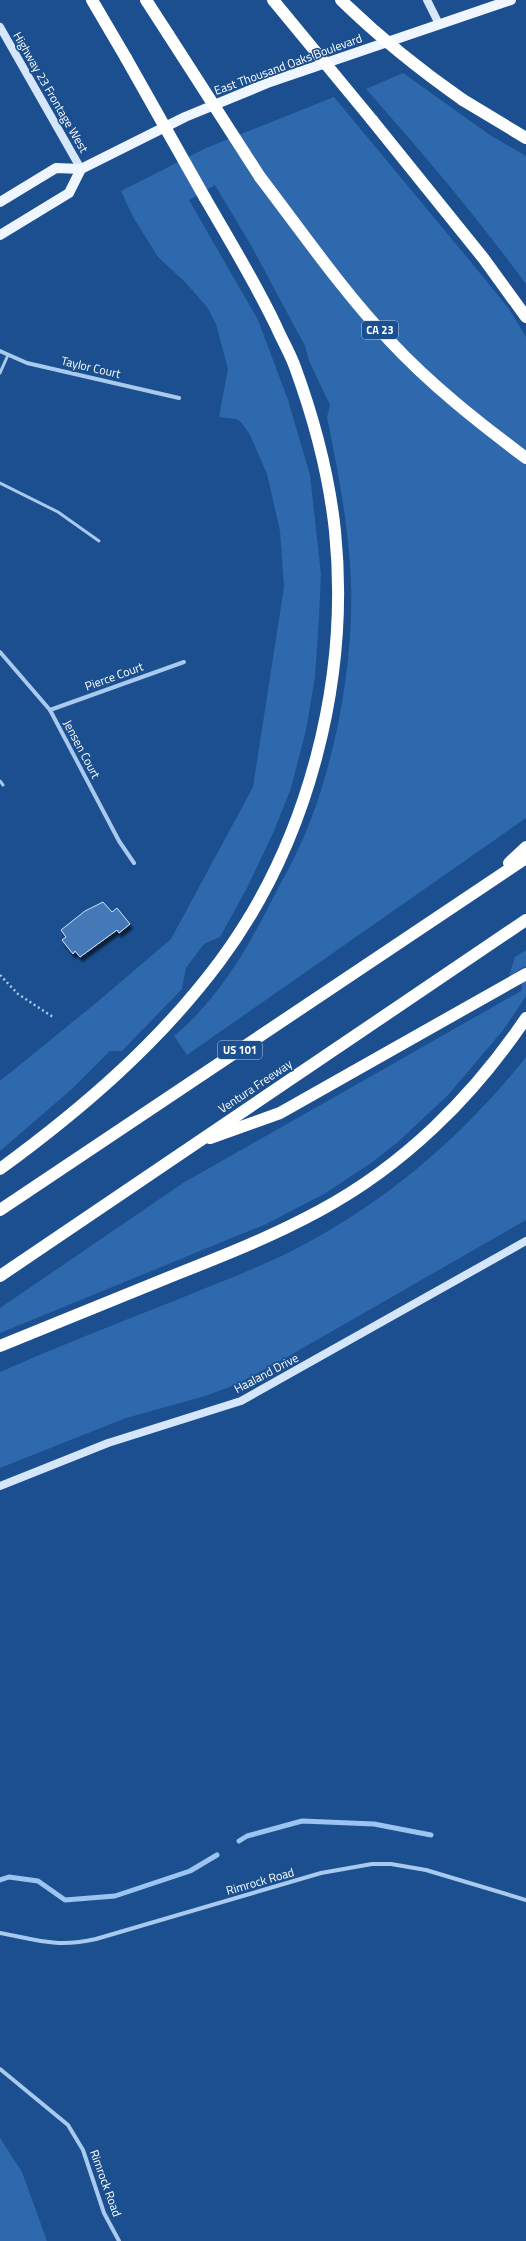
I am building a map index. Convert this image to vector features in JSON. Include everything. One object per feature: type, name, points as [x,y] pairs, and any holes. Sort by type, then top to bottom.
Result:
[{"type":"highway","points":[[0,1169],[30,1147],[130,1065],[180,1012],[221,960],[257,904],[285,847],[307,790],[327,712],[336,638],[338,584],[335,532],[329,493],[314,426],[294,364],[258,289],[92,0]]},
{"type":"highway","name":"CA 23","points":[[146,0],[260,176],[349,295],[390,342],[432,383],[526,458]]},
{"type":"highway","points":[[273,0],[484,259],[526,317]]},
{"type":"highway","points":[[341,0],[367,25],[422,71],[463,100],[526,138]]},
{"type":"highway","points":[[480,890],[526,847]]},
{"type":"highway","name":"US 101","points":[[0,1210],[526,858]]},
{"type":"highway","name":"Ventura Freeway","points":[[0,1276],[526,920]]},
{"type":"highway","points":[[194,1144],[280,1113],[521,977]]},
{"type":"highway","points":[[0,1346],[256,1242],[320,1211],[374,1176],[422,1138],[461,1102],[505,1050],[526,1018]]},
{"type":"main road","name":"East Thousand Oaks Boulevard","points":[[0,202],[56,168],[81,169],[185,117],[270,82],[511,0]]},
{"type":"main road","points":[[0,235],[69,193],[81,169]]},
{"type":"street","points":[[427,0],[439,24]]},
{"type":"street","name":"Highway 23 Frontage West","points":[[0,27],[81,169]]},
{"type":"street","name":"Taylor Court","points":[[0,351],[27,363],[179,398]]},
{"type":"street","name":"Jensen Court","points":[[0,652],[50,710],[118,840],[134,863]]},
{"type":"street","name":"Pierce Court","points":[[50,710],[184,662]]},
{"type":"street","name":"Haaland Drive","points":[[0,1486],[108,1442],[241,1401],[526,1241]]},
{"type":"street","name":"Rimrock Road","points":[[0,1933],[44,1943],[76,1944],[321,1873],[372,1864],[391,1864],[426,1870],[526,1900]]},
{"type":"street","name":"Rimrock Road","points":[[0,2069],[68,2125],[83,2150],[104,2213],[119,2241]]},
{"type":"lane","points":[[0,373],[8,355]]},
{"type":"lane","points":[[0,483],[58,512],[99,541]]},
{"type":"lane","points":[[0,782],[3,785]]},
{"type":"path","points":[[0,975],[18,994],[53,1017]]},
{"type":"shaded area","points":[[403,73],[490,135],[526,156],[526,284],[488,234],[408,136],[366,89]]},
{"type":"shaded area","points":[[334,97],[509,309],[526,337],[526,818],[187,1055],[174,1036],[190,1022],[218,990],[242,955],[303,839],[314,810],[333,747],[346,680],[351,614],[351,583],[348,541],[339,478],[327,417],[330,405],[309,361],[305,346],[252,247],[215,185],[189,200],[258,320],[288,400],[310,475],[321,574],[315,677],[306,730],[291,788],[274,831],[247,888],[220,937],[204,944],[186,968],[182,989],[122,1051],[110,1051],[73,1088],[0,1151],[0,1081],[96,1003],[171,939],[253,787],[284,587],[280,531],[267,474],[250,435],[241,422],[236,419],[219,417],[228,369],[216,324],[207,307],[186,283],[158,257],[133,217],[121,191],[206,148]]},
{"type":"shaded area","points":[[526,950],[526,996],[504,1029],[449,1094],[398,1142],[371,1163],[324,1194],[266,1224],[0,1333],[0,1308],[183,1183],[521,991],[525,966],[509,976],[515,957]]},
{"type":"shaded area","points":[[526,1057],[526,1220],[282,1360],[235,1385],[205,1396],[126,1418],[0,1468],[0,1372],[256,1268],[303,1245],[335,1227],[396,1186],[424,1163],[478,1112]]},
{"type":"shaded area","points":[[0,2138],[22,2172],[47,2241],[0,2241]]},
{"type":"building","points":[[103,902],[112,912],[117,908],[130,924],[119,933],[117,930],[80,957],[75,951],[73,954],[62,940],[66,937],[61,930],[85,911]]},
{"type":"waterway","points":[[239,1841],[247,1836],[302,1821],[374,1824],[431,1835]]},
{"type":"waterway","points":[[0,1880],[9,1877],[38,1881],[65,1900],[115,1896],[190,1871],[217,1855]]}]
